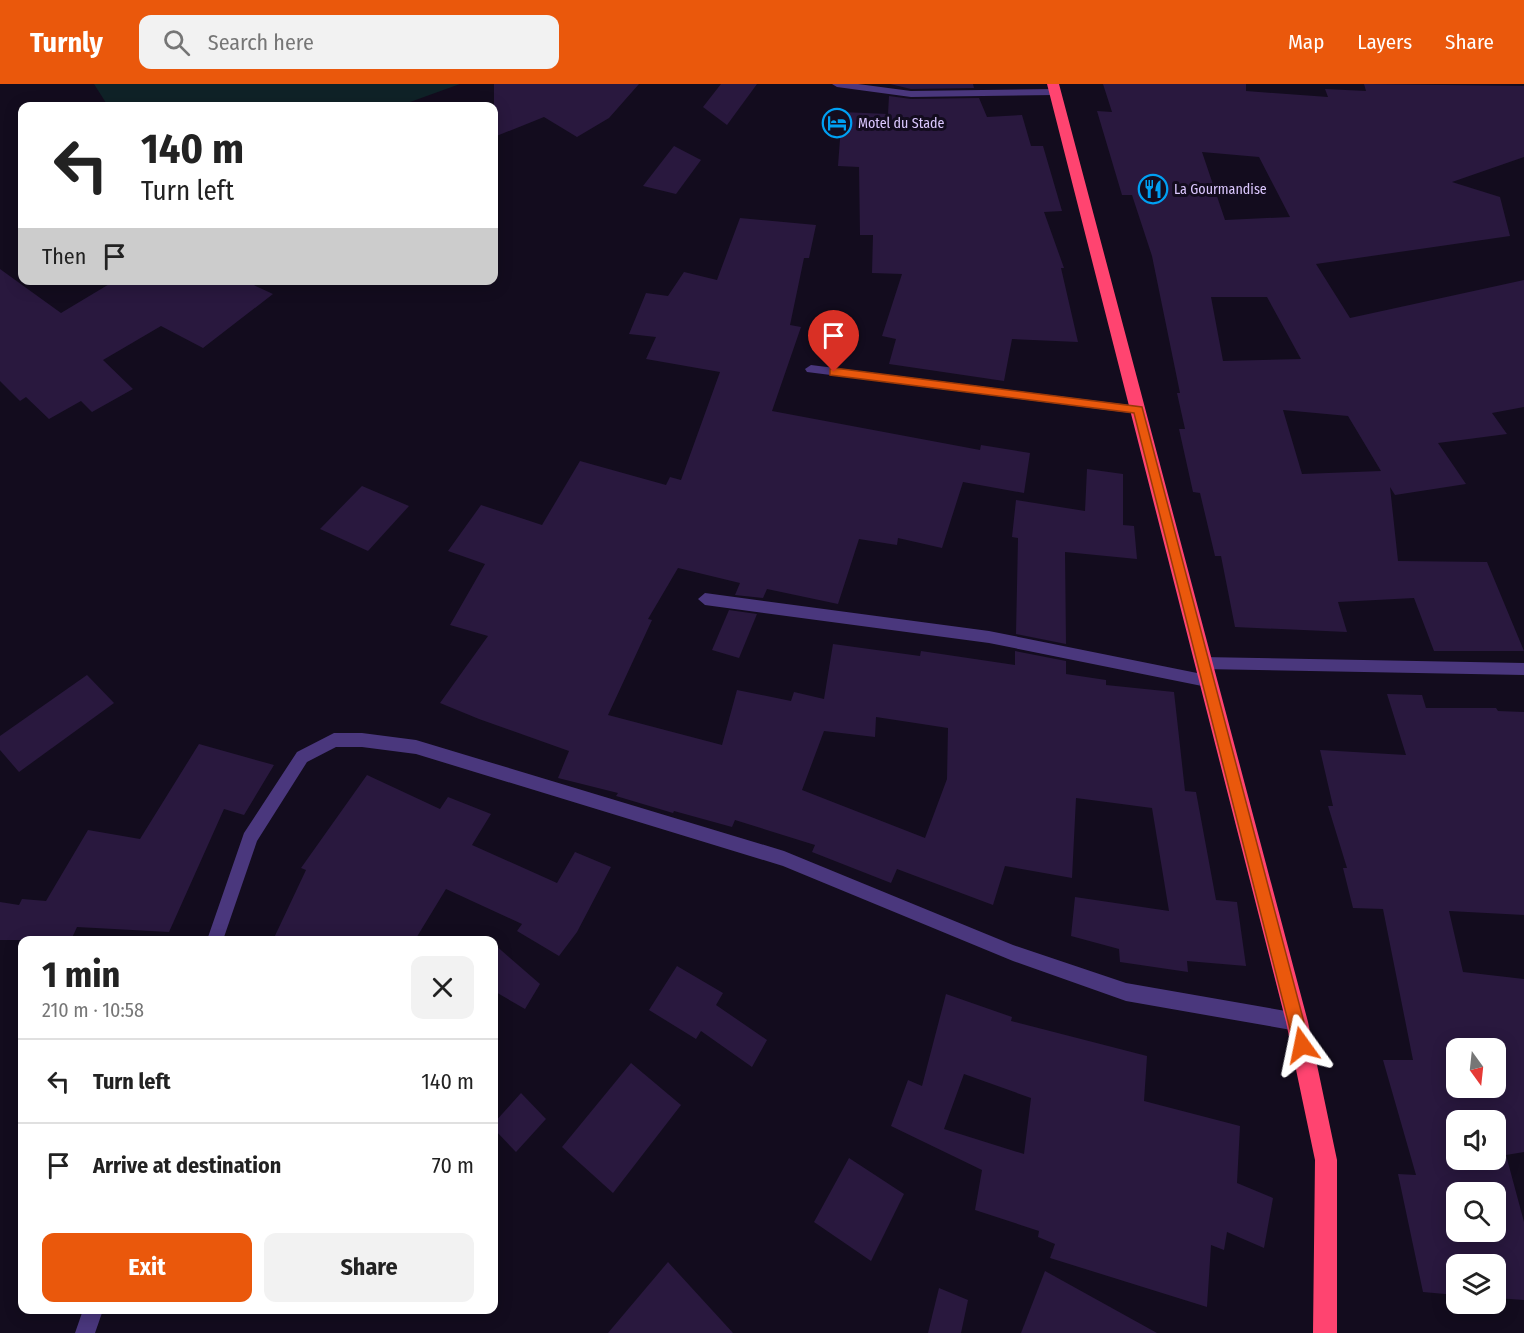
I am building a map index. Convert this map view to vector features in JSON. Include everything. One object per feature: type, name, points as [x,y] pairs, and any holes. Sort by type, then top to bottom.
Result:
[{"type":"highway","points":[[1054,88],[1204,672],[1297,1022],[1326,1160],[1325,1333]]},
{"type":"street","points":[[837,84],[911,94],[1054,88]]},
{"type":"street","points":[[811,369],[1138,410]]},
{"type":"street","points":[[705,599],[989,637],[1204,672],[1524,669]]},
{"type":"street","points":[[216,936],[250,838],[302,757],[334,740],[362,740],[416,747],[784,859],[1013,953],[1126,992],[1297,1022]]},
{"type":"street","points":[[85,1333],[92,1314]]},
{"type":"green space","points":[[94,84],[460,84],[410,102],[105,102]]},
{"type":"building","points":[[494,84],[639,84],[609,118],[577,137],[544,117],[498,135],[498,102],[494,102]]},
{"type":"building","points":[[721,84],[757,84],[727,125],[703,107]]},
{"type":"building","points":[[890,84],[973,84],[974,88],[911,89]]},
{"type":"building","points":[[1103,84],[1246,84],[1246,91],[1328,97],[1325,89],[1366,91],[1364,84],[1524,86],[1524,157],[1452,182],[1500,197],[1510,236],[1316,264],[1350,318],[1524,280],[1524,407],[1492,413],[1507,434],[1438,443],[1466,484],[1395,495],[1390,487],[1398,561],[1487,562],[1524,651],[1434,651],[1414,598],[1338,602],[1347,632],[1235,627],[1221,556],[1215,556],[1200,493],[1193,492],[1179,429],[1185,429],[1177,393],[1180,393],[1152,256],[1132,195],[1122,195],[1097,111],[1112,112]],"holes":[[[1202,152],[1259,157],[1290,217],[1225,220]],[[1211,297],[1267,297],[1301,359],[1223,361]],[[1283,410],[1348,416],[1381,471],[1302,474]]]},
{"type":"building","points":[[889,96],[911,99],[979,98],[987,117],[1022,115],[1031,146],[1043,146],[1062,211],[1044,212],[1064,268],[1061,268],[1078,342],[1012,339],[1004,381],[889,364],[896,339],[882,336],[902,274],[872,273],[873,235],[860,235],[859,167],[838,166],[842,112],[888,114]]},
{"type":"building","points":[[674,146],[701,160],[676,194],[643,186]]},
{"type":"building","points":[[740,218],[816,225],[809,258],[804,258],[790,325],[801,327],[772,411],[980,450],[981,445],[1030,453],[1024,493],[963,482],[942,548],[898,538],[897,545],[859,539],[838,604],[767,589],[763,598],[735,595],[740,583],[678,568],[648,619],[652,620],[608,715],[722,745],[737,690],[791,701],[794,692],[824,699],[833,644],[920,656],[921,651],[1015,665],[1015,651],[1066,661],[1066,674],[1106,680],[1106,685],[1174,692],[1185,791],[1196,792],[1216,900],[1237,902],[1246,966],[1187,961],[1188,972],[1120,962],[1119,949],[1071,936],[1075,897],[1169,911],[1152,808],[1076,798],[1072,878],[1005,866],[993,905],[897,869],[891,883],[812,852],[815,845],[735,820],[732,827],[674,811],[673,813],[616,796],[618,793],[558,778],[569,751],[440,703],[488,636],[450,625],[485,564],[448,551],[481,505],[542,525],[580,461],[666,485],[670,477],[681,480],[720,372],[646,359],[656,337],[629,334],[646,293],[668,296],[684,272],[717,280]],"holes":[[[876,717],[948,728],[947,779],[925,838],[802,790],[824,731],[875,737]]]},
{"type":"building","points":[[0,269],[18,282],[18,285],[22,285],[61,313],[108,285],[254,285],[273,294],[203,348],[161,326],[103,360],[133,389],[92,412],[81,401],[49,419],[26,397],[20,401],[0,381]]},
{"type":"building","points":[[1087,469],[1123,474],[1123,525],[1134,526],[1137,559],[1065,552],[1066,644],[1016,634],[1018,538],[1012,537],[1016,500],[1085,511]]},
{"type":"building","points":[[362,486],[409,506],[368,551],[320,529]]},
{"type":"building","points":[[729,610],[757,614],[739,658],[712,650]]},
{"type":"building","points":[[87,675],[114,703],[19,772],[0,750],[0,736]]},
{"type":"building","points":[[1387,694],[1422,695],[1426,708],[1496,708],[1498,711],[1524,712],[1524,915],[1449,911],[1463,972],[1524,979],[1524,1152],[1506,1155],[1524,1222],[1524,1300],[1506,1299],[1506,1254],[1446,1254],[1446,1294],[1423,1292],[1398,1174],[1416,1175],[1383,1060],[1413,1060],[1383,909],[1353,908],[1343,868],[1347,868],[1328,806],[1333,806],[1320,750],[1406,755]]},
{"type":"building","points":[[199,744],[274,765],[244,815],[224,809],[169,932],[77,927],[73,936],[18,936],[18,940],[0,940],[0,902],[19,905],[22,899],[46,901],[88,830],[140,839]]},
{"type":"building","points":[[367,775],[440,809],[448,797],[491,814],[472,845],[557,883],[575,852],[611,867],[577,932],[559,956],[517,931],[522,924],[446,889],[417,936],[275,936],[306,870],[301,868]]},
{"type":"building","points":[[498,947],[540,984],[525,1009],[498,993]]},
{"type":"building","points":[[677,966],[723,993],[716,1005],[767,1040],[752,1067],[701,1031],[696,1039],[649,1010]]},
{"type":"building","points":[[946,994],[1012,1017],[1011,1021],[1147,1056],[1144,1101],[1240,1126],[1237,1183],[1273,1198],[1264,1248],[1227,1232],[1224,1250],[1211,1245],[1207,1307],[1050,1258],[1055,1244],[1038,1237],[1039,1231],[975,1210],[982,1170],[891,1126],[908,1080],[922,1086]],"holes":[[[964,1074],[1031,1098],[1024,1154],[944,1129]]]},
{"type":"building","points":[[631,1063],[681,1105],[613,1193],[562,1147]]},
{"type":"building","points":[[521,1093],[546,1119],[516,1152],[498,1133],[498,1119]]},
{"type":"building","points":[[849,1158],[904,1194],[871,1261],[814,1222]]},
{"type":"building","points":[[668,1262],[733,1333],[608,1333]]},
{"type":"building","points":[[1045,1271],[1157,1333],[1021,1333]]},
{"type":"building","points":[[939,1288],[968,1300],[961,1333],[928,1333]]},
{"type":"place","name":"Motel du Stade","points":[[837,123]]},
{"type":"place","name":"La Gourmandise","points":[[1153,189]]},
{"type":"route","points":[[834,372],[1138,410],[1302,1045]]}]
